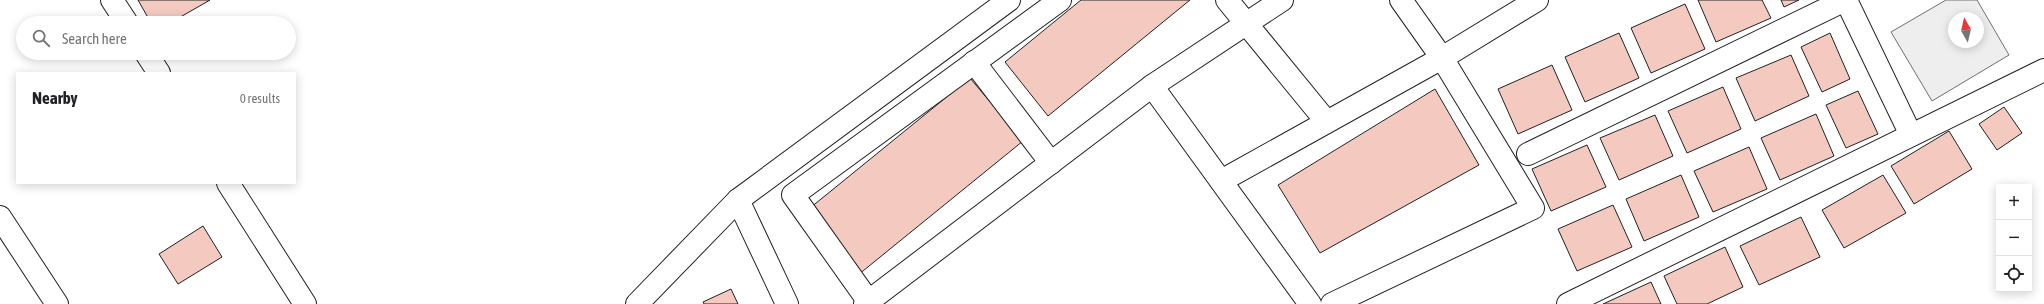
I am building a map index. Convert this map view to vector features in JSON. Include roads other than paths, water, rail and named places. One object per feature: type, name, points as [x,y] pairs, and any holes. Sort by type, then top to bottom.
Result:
[{"type":"street","points":[[112,0],[122,16]]},
{"type":"street","points":[[639,303],[738,200],[1008,0]]},
{"type":"street","points":[[1060,0],[794,195],[867,303],[1152,86],[1245,23],[1282,0]]},
{"type":"street","points":[[1227,0],[1326,121]]},
{"type":"street","points":[[1332,304],[1533,208],[1442,58],[1401,0]]},
{"type":"street","points":[[1221,181],[1326,121],[1442,58],[1536,0]]},
{"type":"street","points":[[1528,154],[1846,0],[1911,135]]},
{"type":"street","points":[[151,60],[158,72]]},
{"type":"street","points":[[974,62],[1051,163]]},
{"type":"street","points":[[1568,304],[2044,70]]},
{"type":"street","points":[[1152,86],[1310,304]]},
{"type":"street","points":[[229,184],[305,304]]},
{"type":"street","points":[[738,200],[787,304]]},
{"type":"street","points":[[0,217],[57,304]]}]
